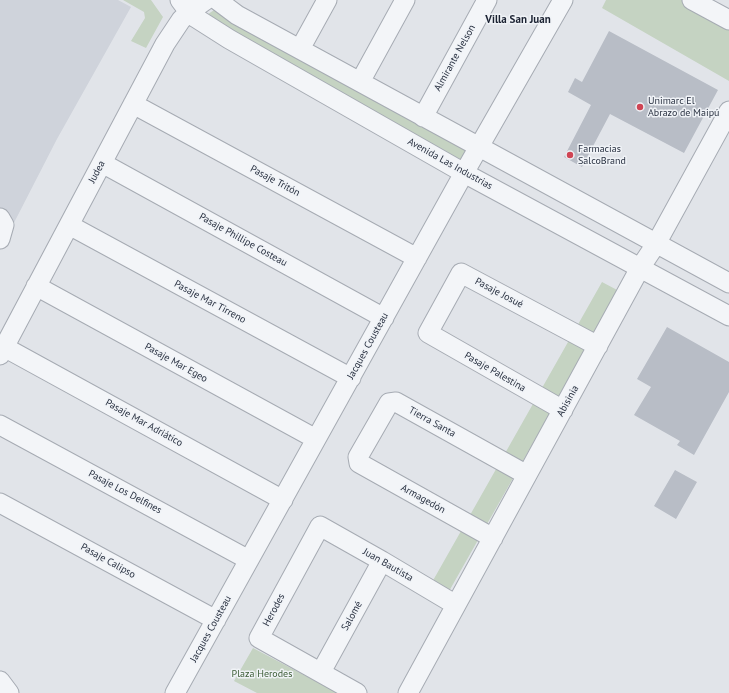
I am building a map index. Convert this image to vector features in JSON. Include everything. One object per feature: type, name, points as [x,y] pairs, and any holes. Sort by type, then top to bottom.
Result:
[{"type":"street","name":"Judea","points":[[2,351],[184,6],[206,0]]},
{"type":"street","points":[[217,0],[237,15],[729,283]]},
{"type":"street","points":[[300,49],[327,0]]},
{"type":"street","points":[[360,82],[404,0]]},
{"type":"street","name":"Almirante Nelson","points":[[423,117],[487,0]]},
{"type":"street","name":"Jacques Cousteau","points":[[175,693],[464,173],[563,0]]},
{"type":"street","points":[[692,0],[727,15]]},
{"type":"street","name":"Avenida Las Industrias","points":[[184,6],[210,28],[228,39],[464,173],[729,316]]},
{"type":"street","name":"Pasaje Tritón","points":[[133,104],[417,258]]},
{"type":"street","name":"Abisinia","points":[[408,693],[640,268],[656,244],[729,111]]},
{"type":"street","name":"Pasaje Phillipe Costeau","points":[[102,163],[384,318]]},
{"type":"street","name":"Pasaje Mar Tirreno","points":[[69,225],[350,378]]},
{"type":"street","name":"Pasaje Josué","points":[[428,333],[461,273],[598,346]]},
{"type":"street","name":"Pasaje Mar Egeo","points":[[36,286],[316,439]]},
{"type":"street","name":"Pasaje Palestina","points":[[428,333],[563,410]]},
{"type":"street","name":"Pasaje Mar Adriático","points":[[2,351],[283,500]]},
{"type":"street","name":"Tierra Santa","points":[[358,457],[389,403],[396,402],[527,475]]},
{"type":"street","name":"Pasaje Los Delfines","points":[[0,425],[250,560]]},
{"type":"street","name":"Armagedón","points":[[358,457],[359,463],[493,538]]},
{"type":"street","name":"Pasaje Calipso","points":[[0,503],[216,620]]},
{"type":"street","name":"Juan Bautista","points":[[320,526],[456,605]]},
{"type":"street","name":"Herodes","points":[[320,526],[259,638],[357,693]]},
{"type":"street","name":"Salomé","points":[[321,672],[382,561]]},
{"type":"street","points":[[0,681],[10,693]]},
{"type":"shaded area","points":[[0,0],[118,0],[131,7],[57,139],[0,250]]},
{"type":"green space","points":[[123,0],[151,0],[163,17],[146,48],[131,41],[145,18],[144,12]]},
{"type":"green space","points":[[606,0],[682,0],[729,26],[729,81],[602,8]]},
{"type":"green space","points":[[214,10],[237,25],[470,151],[462,164],[204,17]]},
{"type":"green space","points":[[602,282],[619,291],[448,593],[431,584]]},
{"type":"green space","name":"Plaza Herodes","points":[[253,648],[338,693],[257,693],[234,681]]},
{"type":"building","points":[[609,31],[718,90],[684,153],[610,114],[582,167],[564,157],[591,105],[568,92],[575,78],[582,82]]},
{"type":"building","points":[[667,327],[729,362],[729,392],[694,455],[677,445],[680,441],[634,415],[651,387],[637,379]]},
{"type":"building","points":[[675,470],[697,482],[676,519],[654,506]]},
{"type":"place","name":"Unimarc El Abrazo de Maipú","points":[[640,107]]},
{"type":"place","name":"Farmacias SalcoBrand","points":[[570,155]]},
{"type":"district","name":"Villa San Juan","points":[[518,20]]}]
